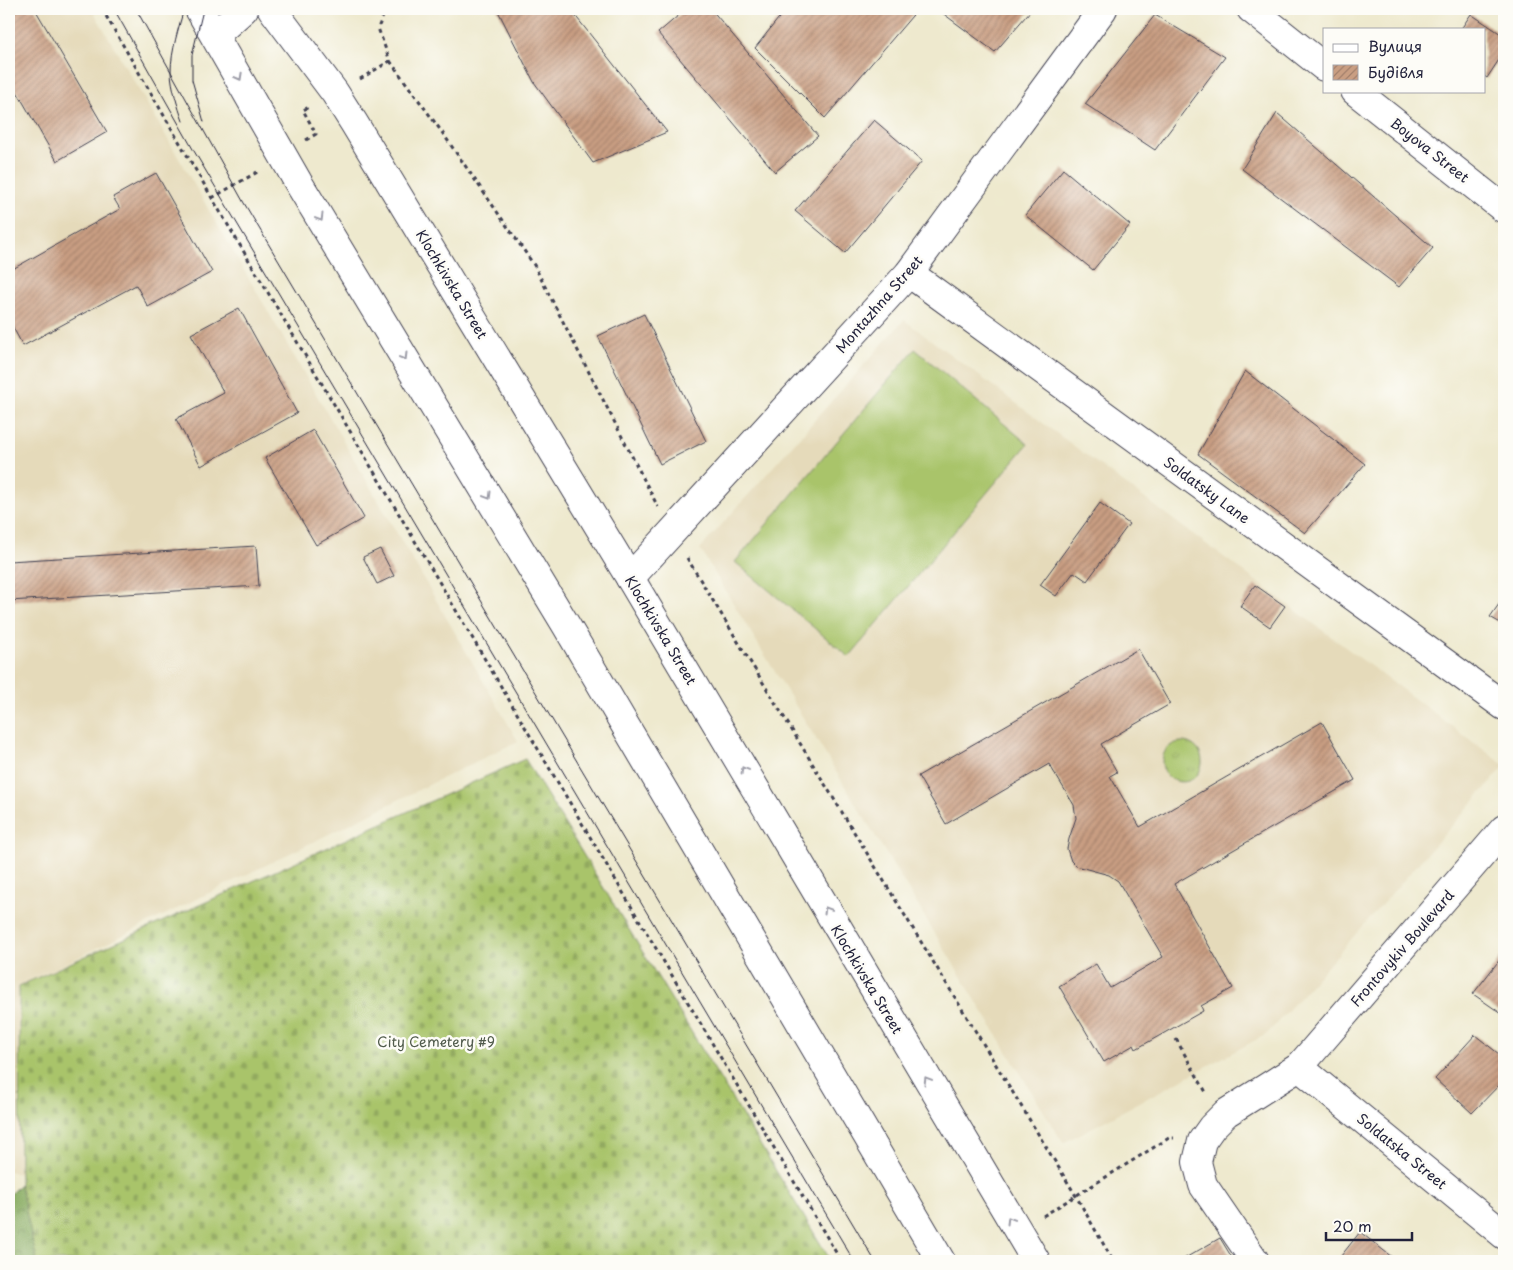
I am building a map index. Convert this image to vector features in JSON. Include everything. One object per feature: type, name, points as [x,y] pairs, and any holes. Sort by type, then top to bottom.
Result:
[{"type":"main road","points":[[199,9],[283,155],[566,625],[941,1261]]},
{"type":"main road","points":[[215,35],[244,9]]},
{"type":"main road","name":"Klochkivska Street","points":[[272,9],[335,93],[354,123],[630,578],[1036,1261]]},
{"type":"main road","name":"Montazhna Street","points":[[630,578],[909,274],[1103,9]]},
{"type":"main road","points":[[1251,9],[1323,66]]},
{"type":"main road","name":"Boyova Street","points":[[1356,92],[1504,209]]},
{"type":"main road","name":"Soldatsky Lane","points":[[909,274],[1504,706]]},
{"type":"main road","name":"Frontovykiv Boulevard","points":[[1202,1141],[1212,1127],[1226,1113],[1300,1067],[1504,829]]},
{"type":"main road","name":"Soldatska Street","points":[[1300,1067],[1504,1235]]},
{"type":"main road","points":[[1202,1141],[1198,1162],[1204,1185],[1255,1261]]},
{"type":"path","points":[[102,9],[841,1261]]},
{"type":"path","points":[[392,9],[383,16],[378,28],[390,61],[534,265],[671,532],[1076,1196],[1113,1261]]},
{"type":"path","points":[[212,198],[316,134],[303,110],[390,61]]},
{"type":"path","points":[[1176,1039],[1221,1118]]},
{"type":"path","points":[[1039,1219],[1170,1138],[1202,1141]]},
{"type":"shaded area","points":[[9,9],[92,9],[518,741],[20,986],[57,1138],[19,1174],[9,1171]]},
{"type":"shaded area","points":[[904,320],[1504,765],[1267,1034],[1063,1143],[700,549]]},
{"type":"green space","points":[[915,349],[1028,444],[849,657],[735,562]]},
{"type":"green space","points":[[1186,742],[1193,745],[1199,751],[1202,762],[1201,770],[1193,779],[1186,782],[1178,782],[1171,779],[1163,770],[1162,758],[1165,751],[1174,743]]},
{"type":"green space","name":"City Cemetery #9","points":[[525,759],[831,1261],[37,1261],[20,1184],[19,986]]},
{"type":"green space","points":[[20,1184],[39,1261],[9,1261],[9,1195]]},
{"type":"building","points":[[9,9],[35,9],[107,132],[57,161],[9,78]]},
{"type":"building","points":[[497,9],[570,9],[667,132],[593,163],[534,82]]},
{"type":"building","points":[[686,9],[711,9],[818,136],[775,172],[658,33]]},
{"type":"building","points":[[786,9],[918,9],[825,118],[755,48]]},
{"type":"building","points":[[937,9],[1032,9],[995,52]]},
{"type":"building","points":[[1471,14],[1504,36],[1504,52],[1487,78],[1486,28],[1462,28]]},
{"type":"building","points":[[1155,15],[1225,57],[1155,150],[1085,104]]},
{"type":"building","points":[[1277,113],[1433,248],[1399,287],[1242,169]]},
{"type":"building","points":[[874,120],[922,161],[845,253],[795,211]]},
{"type":"building","points":[[1063,169],[1130,225],[1093,270],[1025,215]]},
{"type":"building","points":[[156,173],[212,272],[148,307],[136,285],[23,346],[9,320],[9,271],[120,209],[113,197]]},
{"type":"building","points":[[239,308],[297,413],[201,466],[176,419],[224,393],[191,334]]},
{"type":"building","points":[[644,314],[706,441],[660,464],[598,336]]},
{"type":"building","points":[[1245,371],[1365,464],[1305,533],[1198,454]]},
{"type":"building","points":[[313,430],[364,518],[316,545],[265,458]]},
{"type":"building","points":[[1100,503],[1129,524],[1087,581],[1074,572],[1056,596],[1040,585]]},
{"type":"building","points":[[256,546],[259,586],[9,601],[9,561]]},
{"type":"building","points":[[380,549],[394,576],[377,584],[363,557]]},
{"type":"building","points":[[1255,585],[1285,606],[1270,627],[1240,606]]},
{"type":"building","points":[[1504,597],[1504,625],[1490,617]]},
{"type":"building","points":[[1138,649],[1170,704],[1101,744],[1117,772],[1110,776],[1140,827],[1322,722],[1355,780],[1174,884],[1233,988],[1201,1006],[1203,1011],[1136,1049],[1134,1045],[1104,1062],[1059,986],[1096,964],[1110,988],[1163,957],[1118,881],[1109,875],[1076,866],[1071,861],[1067,849],[1076,818],[1074,805],[1049,764],[946,824],[918,776]]},
{"type":"building","points":[[1504,954],[1504,1011],[1502,1014],[1473,994]]},
{"type":"building","points":[[1475,1035],[1504,1058],[1504,1080],[1472,1113],[1435,1079]]},
{"type":"building","points":[[1360,1232],[1397,1261],[1337,1261]]},
{"type":"building","points":[[1220,1238],[1234,1261],[1180,1261]]},
{"type":"tram line","points":[[114,9],[194,151],[854,1261]]},
{"type":"tram line","points":[[136,9],[244,203],[875,1261]]},
{"type":"tram line","points":[[183,121],[173,90],[171,64],[184,9]]},
{"type":"tram line","points":[[204,122],[192,80],[192,55],[202,14],[205,9]]}]
